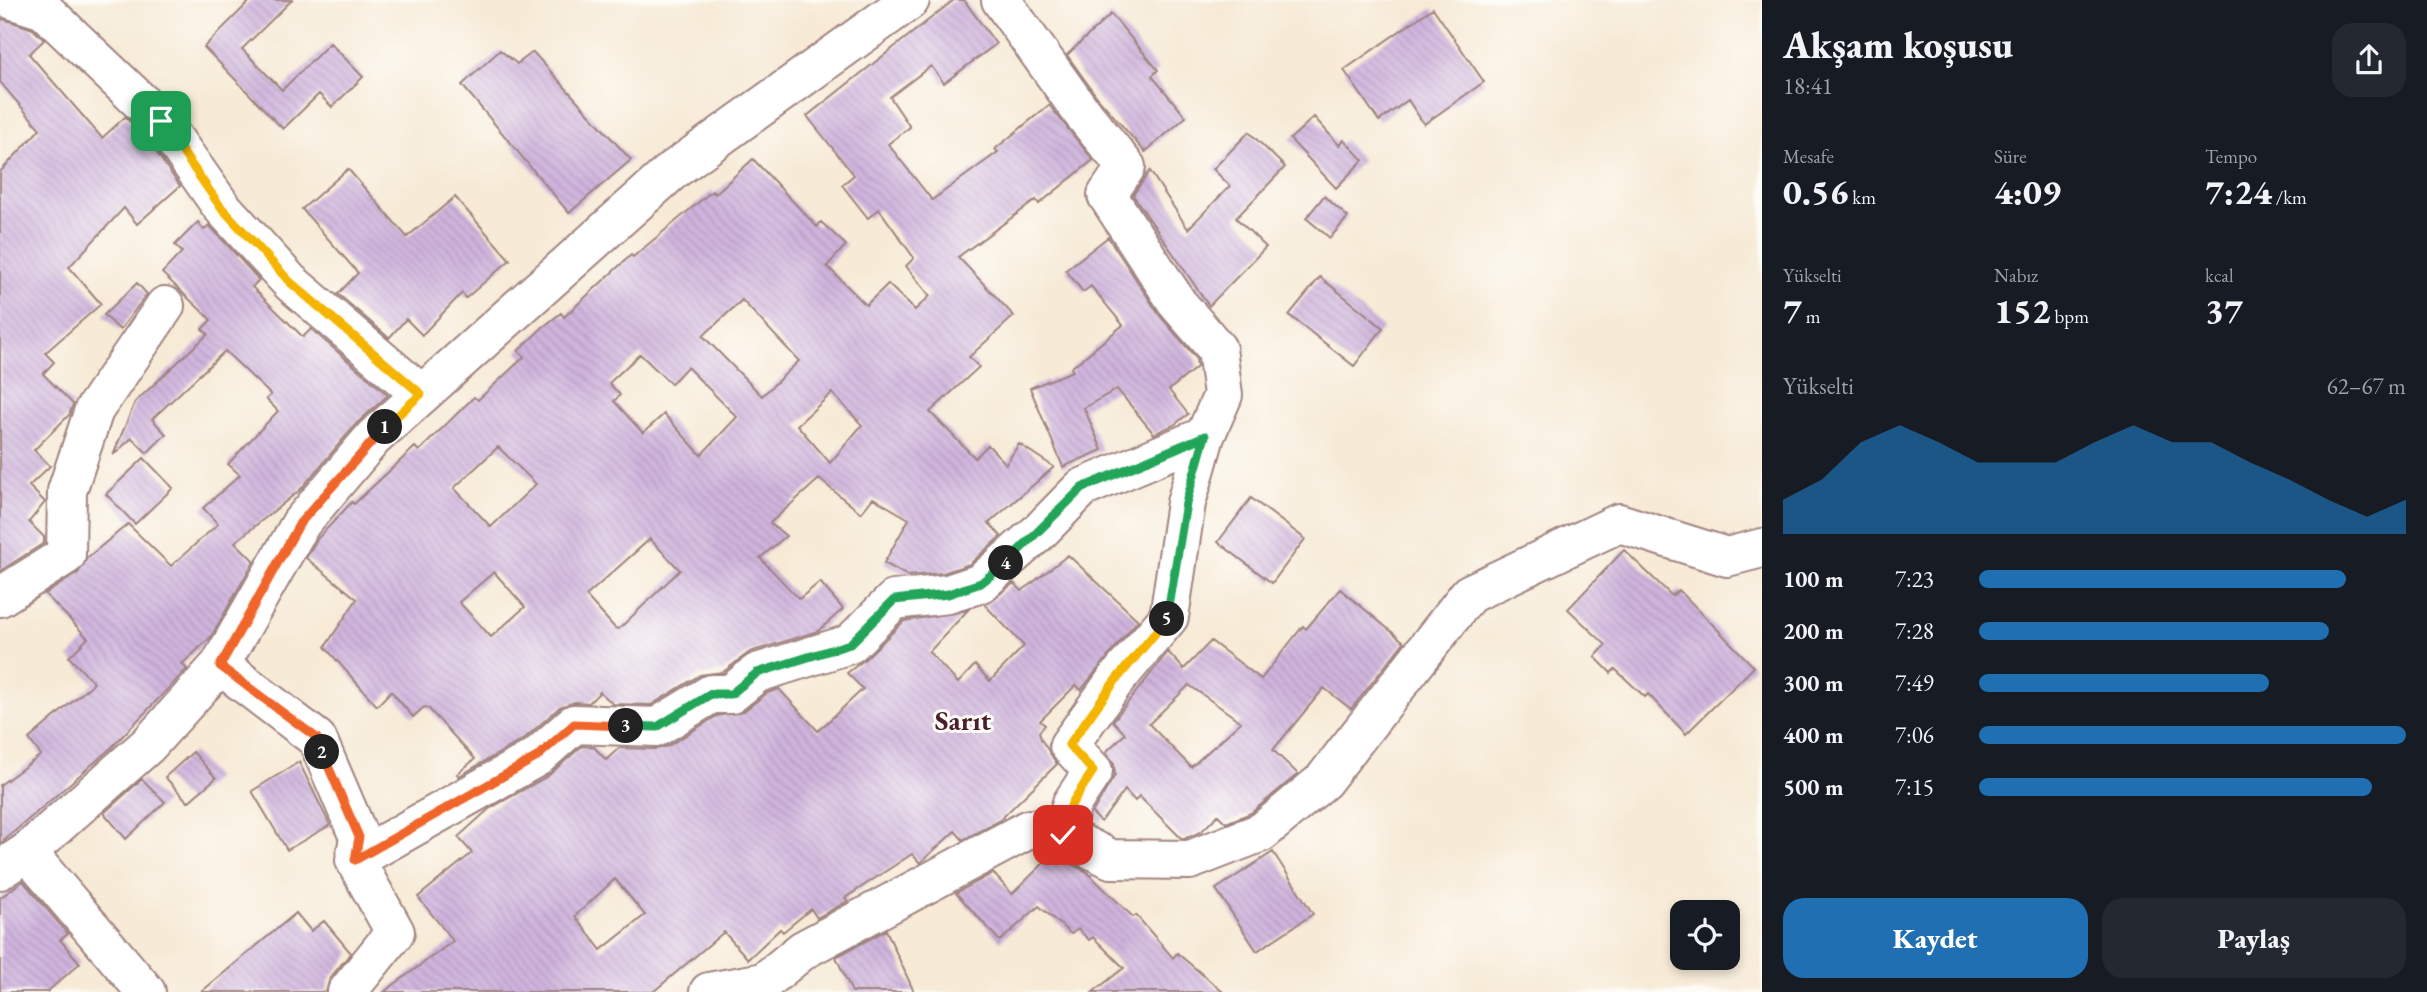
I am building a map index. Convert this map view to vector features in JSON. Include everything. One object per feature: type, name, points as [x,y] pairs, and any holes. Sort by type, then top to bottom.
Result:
[{"type":"street","points":[[13,0],[44,10],[161,121],[220,206],[290,282],[421,394]]},
{"type":"street","points":[[146,992],[13,861],[148,745],[220,666],[300,523],[373,438],[672,171],[910,0]]},
{"type":"street","points":[[1001,0],[1080,110],[1126,167],[1107,195],[1178,304],[1217,349],[1223,395],[1205,436],[1186,503],[1169,617],[1115,681],[1069,745],[1093,771],[1072,803],[1063,835]]},
{"type":"street","points":[[0,597],[66,555],[67,491],[94,410],[165,306]]},
{"type":"street","points":[[355,860],[537,757],[574,724],[657,727],[711,694],[731,694],[757,673],[850,644],[894,600],[948,594],[981,583],[1040,531],[1082,488],[1205,436]]},
{"type":"street","points":[[709,992],[764,982],[803,950],[1029,829],[1063,835],[1111,859],[1190,860],[1262,832],[1323,781],[1469,594],[1619,523],[1727,556],[1762,548]]},
{"type":"street","points":[[220,666],[317,738],[359,837],[355,860],[396,932],[347,992]]},
{"type":"building","points":[[251,0],[292,0],[242,49],[282,90],[330,43],[363,77],[332,107],[319,94],[283,129],[204,47]]},
{"type":"building","points":[[954,0],[964,0],[996,44],[944,83],[931,66],[890,97],[910,127],[888,144],[932,200],[998,152],[995,149],[1049,105],[1093,160],[1039,204],[1036,200],[958,257],[1014,316],[969,357],[979,367],[930,412],[975,458],[988,445],[1006,464],[1019,444],[1054,467],[989,523],[1001,536],[970,564],[943,573],[908,576],[884,563],[909,519],[873,498],[861,513],[819,479],[770,523],[786,536],[760,558],[799,599],[820,582],[843,609],[818,631],[750,652],[723,672],[700,675],[651,705],[613,704],[600,692],[589,703],[575,702],[560,707],[524,739],[459,776],[457,774],[475,759],[428,708],[424,707],[413,717],[391,691],[377,706],[325,647],[357,599],[306,558],[318,538],[352,502],[354,504],[415,447],[419,451],[474,397],[478,400],[524,357],[518,351],[542,328],[561,313],[564,317],[631,255],[633,257],[712,191],[715,194],[753,159],[817,227],[821,222],[846,245],[827,266],[866,305],[888,284],[915,310],[930,296],[906,266],[914,258],[879,209],[868,218],[842,185],[854,175],[807,116]],"holes":[[[742,300],[799,361],[762,396],[703,336]],[[640,354],[671,384],[687,367],[737,417],[701,455],[664,414],[643,433],[614,401],[620,395],[609,383]],[[832,393],[862,425],[830,463],[797,425]],[[498,447],[536,484],[491,527],[454,488]],[[650,539],[680,570],[619,629],[615,628],[586,596]],[[494,572],[525,607],[491,637],[459,602]]]},
{"type":"building","points":[[1433,8],[1484,82],[1424,124],[1408,100],[1379,121],[1344,70]]},
{"type":"building","points":[[1111,14],[1158,70],[1152,76],[1186,117],[1145,152],[1097,97],[1067,55]]},
{"type":"building","points":[[3,19],[33,29],[44,40],[29,54],[102,138],[125,117],[144,135],[180,186],[137,224],[124,208],[69,267],[101,304],[45,353],[54,362],[43,374],[73,404],[69,415],[34,450],[50,466],[29,486],[45,502],[29,522],[44,537],[44,543],[0,571],[0,172],[40,129],[0,82],[0,21]]},
{"type":"building","points":[[500,50],[517,64],[533,52],[631,160],[569,213],[462,85]]},
{"type":"building","points":[[1314,117],[1339,145],[1344,140],[1363,160],[1336,188],[1290,139]]},
{"type":"building","points":[[1249,132],[1285,167],[1236,218],[1266,247],[1209,306],[1133,195],[1150,171],[1188,229],[1230,186],[1213,169]]},
{"type":"building","points":[[348,169],[407,237],[455,197],[510,260],[466,298],[462,293],[422,335],[406,319],[389,338],[338,294],[358,273],[302,209]]},
{"type":"building","points":[[1324,196],[1348,217],[1330,238],[1306,218]]},
{"type":"building","points":[[198,222],[204,230],[209,225],[259,280],[252,287],[303,337],[311,329],[388,395],[356,424],[300,490],[235,542],[254,561],[211,637],[182,664],[187,669],[111,748],[0,844],[0,785],[41,755],[29,739],[94,683],[69,657],[88,638],[45,594],[78,573],[87,558],[128,524],[171,566],[218,524],[203,508],[240,475],[228,464],[278,411],[266,399],[271,395],[225,351],[152,419],[166,434],[147,453],[132,438],[113,455],[135,402],[208,334],[202,329],[211,320],[162,273],[182,252],[175,245]]},
{"type":"building","points":[[1108,237],[1160,316],[1196,358],[1197,367],[1169,390],[1188,414],[1174,425],[1154,434],[1117,389],[1084,408],[1102,450],[1063,467],[1030,388],[1073,371],[1071,368],[1123,325],[1091,286],[1083,292],[1066,270]]},
{"type":"building","points":[[1320,277],[1383,328],[1354,366],[1289,315]]},
{"type":"building","points":[[137,283],[147,294],[120,330],[104,315]]},
{"type":"building","points":[[144,458],[173,488],[135,524],[106,494]]},
{"type":"building","points":[[1251,498],[1305,539],[1272,583],[1218,542]]},
{"type":"building","points":[[1624,550],[1672,596],[1679,590],[1754,667],[1686,734],[1648,694],[1645,697],[1615,669],[1611,673],[1595,657],[1606,645],[1568,609]]},
{"type":"building","points":[[1068,555],[1138,620],[1081,690],[1076,685],[1040,721],[1045,725],[1039,732],[1041,739],[1057,764],[1000,820],[963,840],[955,831],[920,863],[912,854],[845,898],[848,901],[817,918],[811,909],[783,932],[780,929],[748,959],[724,932],[653,992],[384,992],[453,941],[418,897],[472,853],[458,837],[489,809],[548,776],[582,746],[594,747],[606,760],[619,748],[656,749],[668,746],[717,716],[744,711],[767,693],[779,689],[818,731],[863,689],[847,673],[904,621],[968,610],[929,652],[958,683],[975,665],[990,681],[1024,646],[985,605],[1014,583],[1022,591]],"holes":[[[615,879],[645,915],[601,950],[575,916]]]},
{"type":"building","points":[[1340,589],[1404,642],[1351,709],[1324,688],[1273,750],[1298,774],[1251,813],[1226,823],[1218,815],[1201,832],[1186,838],[1181,838],[1139,796],[1135,801],[1125,790],[1101,822],[1092,813],[1115,775],[1114,764],[1106,752],[1125,734],[1113,721],[1168,652],[1184,669],[1211,641],[1261,679],[1303,626],[1306,629]],"holes":[[[1189,685],[1241,722],[1191,767],[1149,724]]]},
{"type":"building","points":[[193,752],[216,778],[188,802],[165,777]]},
{"type":"building","points":[[299,762],[330,825],[287,850],[252,791]]},
{"type":"building","points":[[142,779],[165,802],[126,839],[104,813]]},
{"type":"building","points":[[1273,852],[1313,914],[1257,951],[1216,889]]},
{"type":"building","points":[[1052,855],[1086,871],[1133,917],[1136,915],[1173,958],[1177,953],[1223,992],[1093,992],[1124,968],[1093,937],[1089,940],[1078,929],[1071,934],[1039,906],[1000,941],[956,893],[993,873],[1012,894]]},
{"type":"building","points":[[23,881],[68,934],[60,940],[80,963],[47,992],[0,992],[0,898]]},
{"type":"building","points":[[296,913],[311,931],[324,921],[351,953],[330,978],[326,992],[201,992]]},
{"type":"building","points":[[886,930],[914,992],[852,992],[836,957]]},
{"type":"district","name":"Sarıt","points":[[963,720]]},
{"type":"route","points":[[161,121],[220,206],[290,282],[421,394],[373,438],[300,523],[220,666],[317,738],[359,837],[355,860],[537,757],[574,724],[657,727],[711,694],[731,694],[757,673],[774,670],[850,644],[894,600],[948,594],[981,583],[1040,531],[1082,488],[1205,436],[1186,503],[1169,617],[1115,681],[1069,745],[1093,771],[1072,803],[1063,835]]}]
